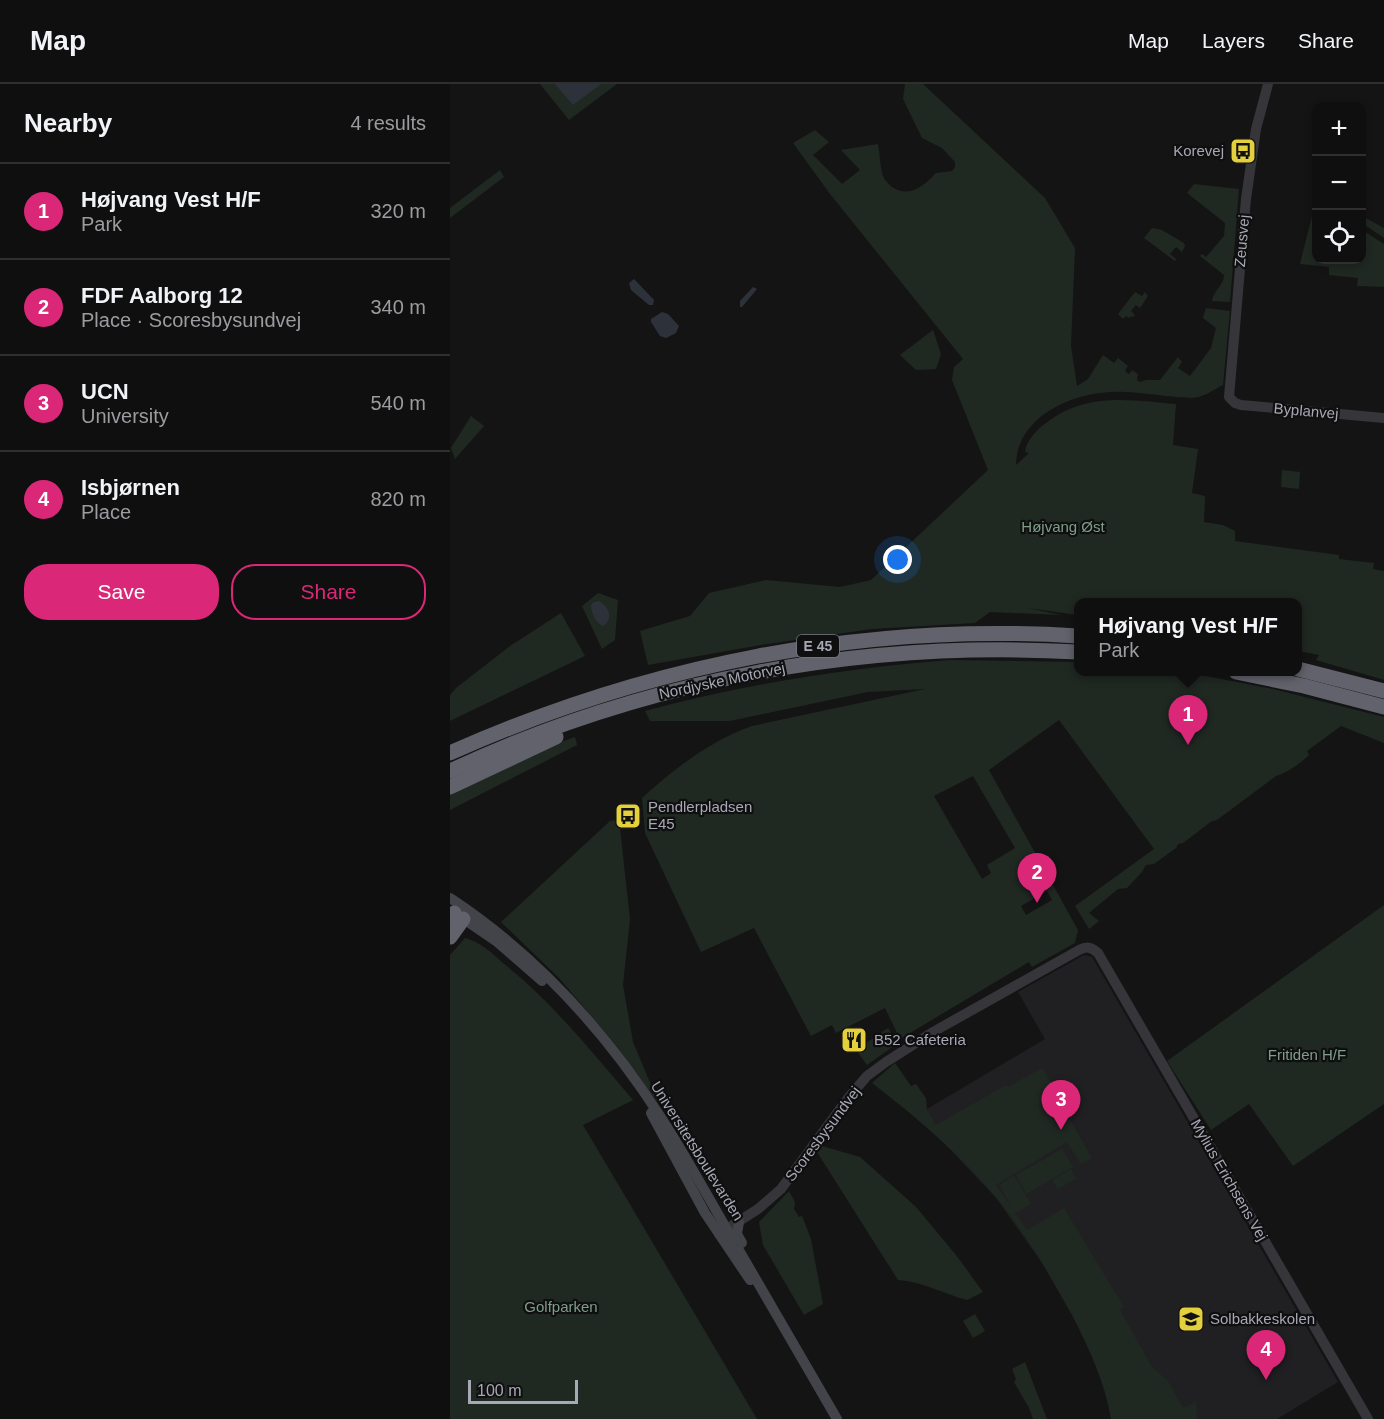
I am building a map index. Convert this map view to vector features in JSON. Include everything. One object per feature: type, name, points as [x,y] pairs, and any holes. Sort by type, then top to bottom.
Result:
[{"type":"highway","name":"Nordjyske Motorvej","points":[[450,753],[564,707],[703,667],[829,644],[955,634],[1074,636]]},
{"type":"highway","name":"Nordjyske Motorvej","points":[[450,771],[485,754],[564,724],[694,685],[758,672],[852,658],[957,650],[1074,652]]},
{"type":"highway","points":[[450,787],[544,742],[622,711],[680,695],[852,658]]},
{"type":"highway","points":[[1302,670],[1384,691]]},
{"type":"highway","points":[[1255,676],[1384,707]]},
{"type":"highway","points":[[450,741],[564,707]]},
{"type":"highway","points":[[450,937],[454,915]]},
{"type":"main road","name":"Universitetsboulevarden","points":[[450,898],[483,920],[520,951],[601,1036],[660,1116],[742,1269],[773,1309],[837,1419]]},
{"type":"main road","name":"Universitetsboulevarden","points":[[454,915],[496,941],[534,974],[597,1040],[646,1103],[669,1150],[723,1232]]},
{"type":"main road","points":[[739,1222],[738,1234],[773,1309]]},
{"type":"street","name":"Zeusvej","points":[[1231,399],[1228,391],[1246,199],[1256,129],[1268,84]]},
{"type":"street","name":"Byplanvej","points":[[1231,399],[1240,405],[1384,418]]},
{"type":"street","name":"Scoresbysundvej","points":[[723,1232],[758,1209],[781,1189],[867,1076],[933,1032],[1086,947]]},
{"type":"street","name":"Mylius Erichsens Vej","points":[[1086,947],[1098,953],[1368,1419]]},
{"type":"shaded area","points":[[555,84],[601,84],[573,105]]},
{"type":"shaded area","points":[[634,279],[654,300],[653,305],[649,305],[631,290],[629,283]]},
{"type":"shaded area","points":[[753,287],[757,289],[740,307],[740,301]]},
{"type":"shaded area","points":[[662,312],[668,314],[679,326],[676,333],[666,338],[660,336],[651,322],[651,319]]},
{"type":"shaded area","points":[[599,601],[609,613],[608,620],[603,626],[596,620],[591,608],[594,602]]},
{"type":"shaded area","points":[[1084,955],[1092,957],[1338,1382],[1277,1419],[1148,1419],[1069,1310],[1042,1263],[996,1198],[915,1116],[1045,1039],[1018,992]]},
{"type":"green space","points":[[540,84],[617,84],[569,120]]},
{"type":"green space","name":"Højvang Øst","points":[[905,84],[923,84],[1045,198],[1075,248],[1071,346],[1077,386],[1088,379],[1103,355],[1114,363],[1118,358],[1128,366],[1125,371],[1129,374],[1132,370],[1138,374],[1137,380],[1140,382],[1160,380],[1178,357],[1182,362],[1178,368],[1190,376],[1211,348],[1216,328],[1203,318],[1206,308],[1230,311],[1223,385],[1205,395],[1192,398],[1107,392],[1071,400],[1039,418],[1027,431],[1019,447],[1016,465],[1029,453],[1025,452],[1027,444],[1039,429],[1061,413],[1077,406],[1108,400],[1176,404],[1173,445],[1198,449],[1192,493],[1205,496],[1204,522],[1223,525],[1235,531],[1235,541],[1339,555],[1339,559],[1374,563],[1373,569],[1384,571],[1384,680],[1316,660],[1319,655],[1302,652],[1302,598],[1074,598],[1074,614],[1028,608],[1061,615],[990,612],[975,623],[872,629],[761,645],[648,665],[640,631],[690,616],[709,593],[766,580],[840,587],[871,580],[988,470],[952,380],[954,367],[963,359],[830,194],[793,143],[815,130],[829,142],[813,155],[842,184],[860,170],[841,150],[878,144],[881,169],[886,181],[892,187],[904,192],[916,189],[936,173],[952,171],[955,162],[942,148],[922,138],[903,99]]},
{"type":"green space","points":[[500,170],[504,177],[450,218],[450,208]]},
{"type":"green space","points":[[1194,184],[1239,189],[1230,302],[1212,301],[1224,275],[1200,256],[1202,254],[1206,257],[1224,236],[1225,223],[1187,193]]},
{"type":"green space","points":[[1312,216],[1312,264],[1366,264],[1366,233],[1384,244],[1384,287],[1357,286],[1358,278],[1329,275],[1329,267],[1300,264]]},
{"type":"green space","points":[[1366,218],[1384,228],[1384,238],[1366,226]]},
{"type":"green space","points":[[1152,228],[1162,230],[1184,243],[1182,252],[1176,247],[1170,254],[1176,259],[1175,261],[1144,238]]},
{"type":"green space","points":[[1135,292],[1142,296],[1145,292],[1148,296],[1140,308],[1136,305],[1131,311],[1135,315],[1133,317],[1126,316],[1123,319],[1118,314]]},
{"type":"green space","points":[[933,330],[941,354],[936,369],[916,370],[900,355]]},
{"type":"green space","points":[[471,416],[484,426],[455,459],[451,448]]},
{"type":"green space","points":[[1282,470],[1300,472],[1299,489],[1281,487]]},
{"type":"green space","points":[[598,593],[618,600],[615,640],[602,649],[582,606]]},
{"type":"green space","points":[[561,613],[585,656],[450,721],[450,695],[456,688],[510,646]]},
{"type":"green space","points":[[950,660],[1074,662],[1074,676],[1206,676],[1273,689],[1384,717],[1384,743],[1341,726],[1307,751],[1309,755],[1298,764],[1276,776],[1217,820],[1178,844],[1154,864],[1146,865],[1127,888],[1118,889],[1089,913],[1099,921],[1089,929],[1075,906],[1154,849],[1059,720],[989,770],[1078,930],[1075,943],[1032,967],[1029,962],[900,1039],[885,1008],[836,1033],[832,1025],[811,1036],[754,928],[701,952],[645,833],[642,798],[667,776],[707,747],[752,726],[925,689],[868,692],[730,721],[650,721],[645,711],[758,685],[835,673]],"holes":[[[973,776],[1015,848],[987,865],[991,873],[982,879],[934,796]],[[1047,891],[1052,900],[1026,915],[1021,906]]]},
{"type":"green space","points":[[575,737],[577,745],[450,810],[450,794],[549,746]]},
{"type":"green space","points":[[619,819],[630,919],[623,985],[633,1042],[659,1104],[611,1039],[559,978],[501,922],[610,821]]},
{"type":"green space","name":"Fritiden H/F","points":[[1384,905],[1384,1104],[1293,1166],[1249,1104],[1211,1130],[1167,1061]]},
{"type":"green space","name":"Golfparken","points":[[465,938],[490,951],[538,994],[571,1028],[633,1100],[583,1125],[757,1419],[450,1419],[450,955]]},
{"type":"green space","points":[[888,1028],[898,1043],[867,1065],[856,1050]]},
{"type":"green space","points":[[895,1063],[911,1086],[916,1084],[926,1098],[927,1110],[936,1125],[1006,1085],[1008,1087],[1042,1068],[1061,1098],[1052,1104],[1053,1106],[1060,1102],[1092,1158],[1081,1164],[1067,1142],[996,1185],[1011,1206],[999,1185],[1014,1175],[1031,1204],[1015,1213],[1027,1230],[1064,1208],[1124,1307],[1120,1310],[1152,1367],[1168,1381],[1183,1408],[1196,1402],[1197,1419],[1111,1419],[1100,1378],[1084,1338],[1054,1283],[1017,1224],[982,1181],[953,1151],[872,1083]]},
{"type":"green space","points":[[822,1146],[860,1157],[916,1207],[983,1292],[967,1300],[924,1285],[898,1280],[817,1152]]},
{"type":"green space","points":[[1062,1149],[1073,1167],[1026,1194],[1016,1175]]},
{"type":"green space","points":[[1071,1169],[1076,1179],[1058,1189],[1052,1180]]},
{"type":"green space","points":[[789,1191],[795,1202],[794,1209],[799,1217],[802,1216],[811,1239],[823,1304],[804,1315],[763,1245],[759,1222]]},
{"type":"green space","points":[[975,1314],[985,1331],[973,1338],[963,1321]]},
{"type":"green space","points":[[1025,1362],[1047,1419],[1033,1419],[1014,1382],[1016,1379],[1012,1369]]},
{"type":"place","name":"Korevej","points":[[1243,151]]},
{"type":"place","name":"Højvang Vest H/F","points":[[1188,745]]},
{"type":"place","name":"Pendlerpladsen E45","points":[[628,816]]},
{"type":"place","name":"FDF Aalborg 12","points":[[1037,903]]},
{"type":"place","name":"B52 Cafeteria","points":[[854,1040]]},
{"type":"place","name":"UCN","points":[[1061,1130]]},
{"type":"place","name":"Solbakkeskolen","points":[[1191,1319]]},
{"type":"place","name":"Isbjørnen","points":[[1266,1380]]}]
